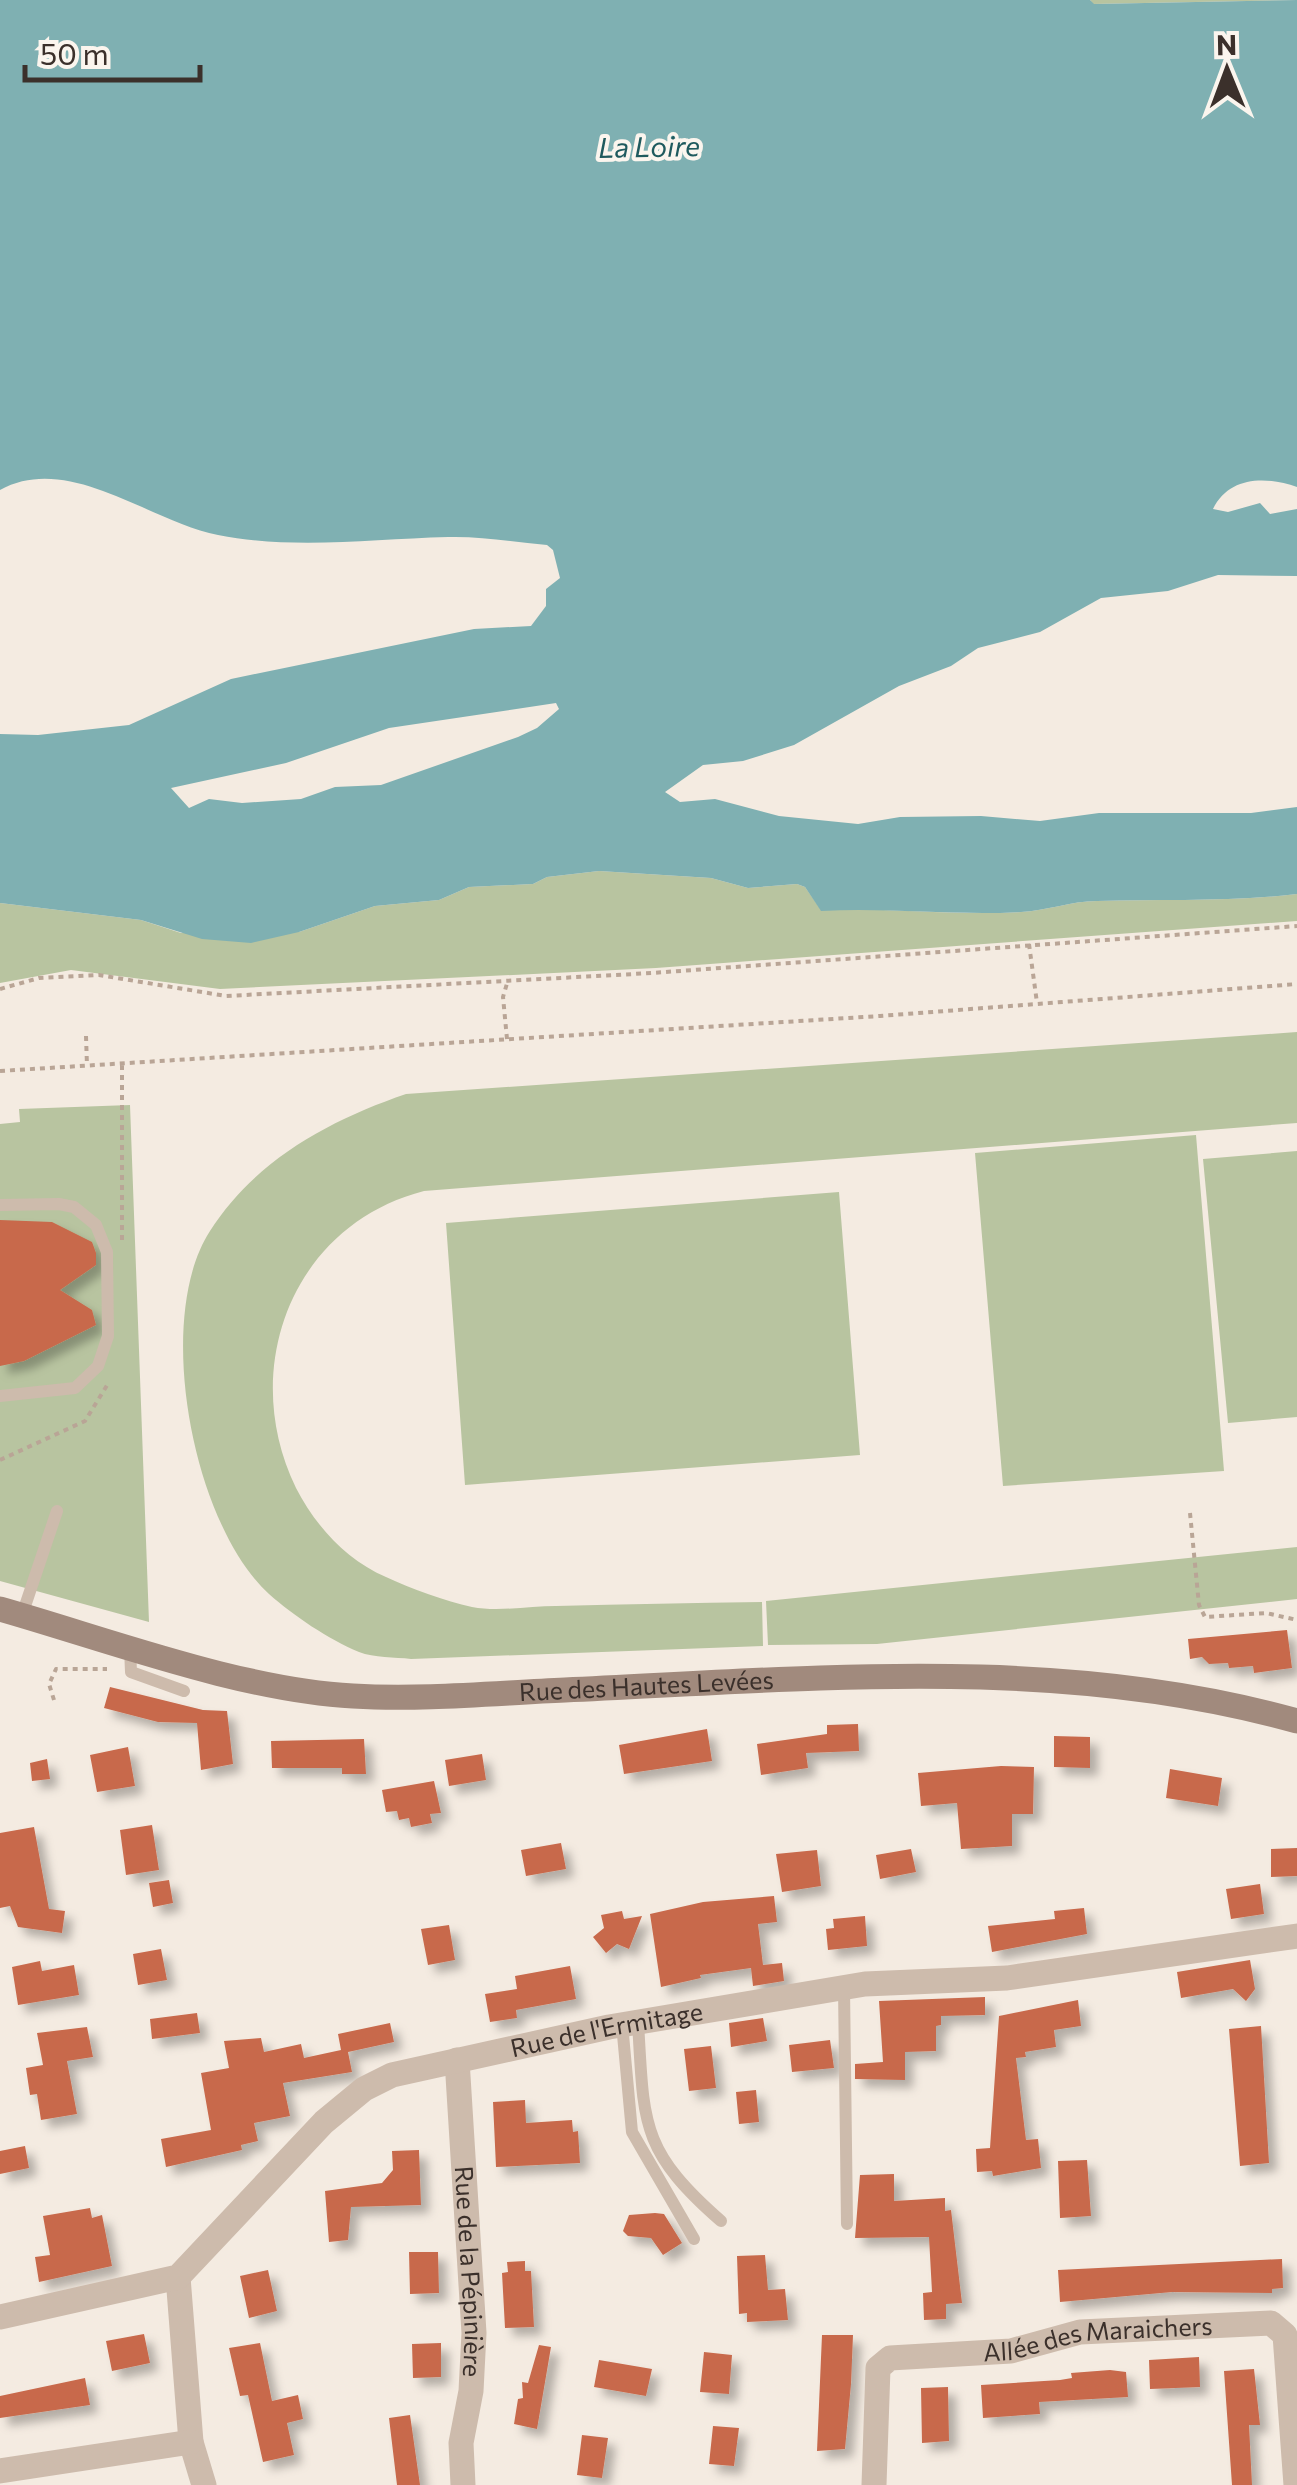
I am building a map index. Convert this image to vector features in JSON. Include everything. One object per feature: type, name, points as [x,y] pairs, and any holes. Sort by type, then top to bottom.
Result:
[{"type":"street","name":"Rue des Hautes Levées","points":[[11,1612],[253,1680],[352,1696],[934,1676],[1070,1684],[1195,1700],[1297,1722]]},
{"type":"street","name":"Rue de l'Ermitage","points":[[178,2277],[324,2122],[364,2090],[392,2075],[630,2023],[844,1988],[1006,1978],[1297,1936]]},
{"type":"street","name":"Rue de la Pépinière","points":[[458,2060],[474,2348],[461,2443],[463,2485]]},
{"type":"street","points":[[0,2317],[178,2277],[191,2442],[204,2485]]},
{"type":"street","name":"Allée des Maraichers","points":[[874,2485],[878,2368],[890,2358],[1012,2351],[1080,2332],[1271,2323],[1285,2335],[1296,2485]]},
{"type":"street","points":[[0,2472],[191,2442]]},
{"type":"lane","points":[[0,1205],[74,1207],[96,1225],[107,1252],[108,1336],[98,1366],[75,1388],[0,1396]]},
{"type":"lane","points":[[11,1612],[58,1511]]},
{"type":"lane","points":[[130,1645],[131,1672],[184,1691]]},
{"type":"lane","points":[[844,1988],[847,2224]]},
{"type":"lane","points":[[630,2023],[650,2139],[683,2188],[721,2222]]},
{"type":"lane","points":[[630,2023],[632,2132],[694,2239]]},
{"type":"path","points":[[0,989],[40,978],[99,975],[226,996],[652,973],[1297,926]]},
{"type":"path","points":[[1030,944],[1037,1003]]},
{"type":"path","points":[[507,1039],[503,996],[508,979]]},
{"type":"path","points":[[0,1071],[1297,984]]},
{"type":"path","points":[[86,1036],[87,1066]]},
{"type":"path","points":[[1190,1513],[1199,1605],[1205,1617],[1266,1614],[1297,1620]]},
{"type":"path","points":[[54,1700],[49,1684],[56,1669],[131,1672]]},
{"type":"green space","points":[[1090,0],[1297,0],[1093,4]]},
{"type":"green space","points":[[599,871],[711,878],[748,888],[797,884],[805,887],[821,910],[996,913],[1087,901],[1297,894],[1297,921],[656,968],[220,989],[71,970],[0,983],[0,903],[141,920],[181,933],[299,932],[375,906],[439,900],[469,887],[533,884],[547,877]]},
{"type":"green space","points":[[1297,1032],[1297,1123],[424,1191],[378,1209],[340,1235],[310,1269],[289,1308],[276,1351],[273,1396],[279,1442],[296,1488],[322,1528],[345,1551],[371,1570],[407,1586],[472,1607],[762,1602],[763,1646],[411,1659],[365,1654],[323,1634],[269,1594],[242,1562],[220,1521],[202,1472],[190,1420],[184,1366],[184,1315],[193,1269],[210,1231],[249,1183],[296,1146],[350,1116],[406,1094]]},
{"type":"green space","points":[[130,1105],[149,1622],[0,1581],[0,1124],[20,1122],[19,1109]]},
{"type":"green space","points":[[1196,1135],[1224,1471],[1003,1486],[975,1153]]},
{"type":"green space","points":[[1297,1151],[1297,1417],[1228,1423],[1203,1159]]},
{"type":"green space","points":[[839,1192],[860,1455],[465,1485],[446,1223]]},
{"type":"green space","points":[[1297,1547],[1297,1599],[877,1644],[768,1645],[766,1601]]},
{"type":"water","name":"La Loire","points":[[0,0],[1090,0],[1094,4],[1297,0],[1297,487],[1273,481],[1249,482],[1229,490],[1213,509],[1228,512],[1260,503],[1270,514],[1297,509],[1297,576],[1218,575],[1168,591],[1101,598],[1040,632],[978,648],[951,666],[899,686],[794,745],[743,761],[703,765],[665,792],[680,802],[715,799],[779,816],[858,824],[900,817],[981,816],[1040,821],[1099,813],[1251,813],[1297,807],[1297,894],[1087,901],[996,913],[821,911],[805,887],[797,884],[748,888],[711,878],[599,871],[547,877],[533,884],[469,887],[439,900],[375,906],[299,932],[251,943],[202,939],[141,920],[0,903],[0,734],[38,735],[129,725],[231,679],[474,629],[531,626],[546,606],[546,589],[560,578],[553,550],[547,545],[460,537],[275,542],[192,528],[81,484],[54,479],[26,480],[0,490]],"holes":[[[556,703],[559,709],[537,728],[518,737],[381,785],[335,787],[301,799],[242,803],[209,799],[189,808],[171,788],[286,763],[389,728]]]},
{"type":"building","points":[[0,1220],[52,1222],[92,1242],[96,1265],[60,1290],[92,1310],[96,1325],[24,1361],[0,1366]]},
{"type":"building","points":[[1287,1630],[1292,1668],[1254,1673],[1253,1666],[1229,1668],[1228,1663],[1209,1664],[1202,1657],[1190,1659],[1188,1639]]},
{"type":"building","points":[[110,1687],[203,1710],[227,1711],[233,1764],[201,1770],[197,1723],[158,1722],[104,1708]]},
{"type":"building","points":[[858,1724],[859,1751],[806,1753],[808,1768],[761,1775],[757,1744],[827,1734],[827,1725]]},
{"type":"building","points":[[707,1729],[712,1761],[624,1774],[619,1745]]},
{"type":"building","points":[[1054,1736],[1090,1737],[1090,1768],[1054,1767]]},
{"type":"building","points":[[364,1739],[366,1774],[342,1774],[342,1768],[272,1768],[271,1741]]},
{"type":"building","points":[[128,1747],[135,1786],[97,1792],[90,1755]]},
{"type":"building","points":[[482,1754],[486,1780],[449,1786],[445,1760]]},
{"type":"building","points":[[47,1759],[50,1779],[32,1781],[30,1763]]},
{"type":"building","points":[[1034,1767],[1033,1814],[1012,1814],[1012,1846],[961,1849],[957,1803],[921,1806],[918,1773]]},
{"type":"building","points":[[1170,1769],[1222,1778],[1218,1806],[1166,1798]]},
{"type":"building","points":[[434,1781],[441,1813],[430,1814],[432,1823],[411,1827],[409,1818],[399,1820],[397,1811],[386,1812],[382,1790]]},
{"type":"building","points":[[152,1825],[159,1870],[126,1875],[120,1830]]},
{"type":"building","points":[[34,1827],[49,1909],[65,1911],[62,1933],[18,1927],[10,1906],[0,1908],[0,1833]]},
{"type":"building","points":[[561,1843],[566,1869],[526,1876],[521,1850]]},
{"type":"building","points":[[1297,1848],[1297,1876],[1271,1877],[1271,1849]]},
{"type":"building","points":[[911,1849],[916,1872],[880,1879],[876,1855]]},
{"type":"building","points":[[817,1850],[821,1886],[782,1892],[776,1854]]},
{"type":"building","points":[[169,1880],[173,1903],[153,1907],[149,1883]]},
{"type":"building","points":[[1260,1884],[1264,1914],[1231,1919],[1226,1889]]},
{"type":"building","points":[[774,1896],[777,1922],[758,1924],[763,1965],[782,1963],[784,1981],[753,1986],[751,1968],[700,1975],[701,1978],[661,1987],[650,1914],[703,1902]]},
{"type":"building","points":[[1084,1908],[1087,1934],[992,1952],[988,1926],[1055,1919],[1054,1911]]},
{"type":"building","points":[[622,1911],[624,1919],[642,1916],[629,1949],[617,1944],[606,1953],[593,1937],[604,1928],[601,1915]]},
{"type":"building","points":[[865,1916],[867,1946],[828,1950],[826,1929],[834,1928],[833,1919]]},
{"type":"building","points":[[449,1925],[455,1960],[428,1965],[421,1929]]},
{"type":"building","points":[[161,1949],[167,1980],[138,1985],[133,1954]]},
{"type":"building","points":[[1250,1960],[1255,1989],[1246,2001],[1233,1989],[1181,1998],[1177,1972]]},
{"type":"building","points":[[40,1961],[42,1971],[74,1965],[79,1995],[18,2005],[12,1967]]},
{"type":"building","points":[[570,1966],[576,1999],[516,2010],[517,2018],[490,2022],[485,1994],[517,1989],[515,1976]]},
{"type":"building","points":[[985,1997],[985,2015],[941,2016],[941,2025],[936,2026],[936,2051],[905,2052],[905,2080],[855,2079],[855,2064],[883,2062],[879,2001]]},
{"type":"building","points":[[1078,2000],[1081,2026],[1054,2030],[1056,2047],[1025,2052],[1026,2057],[1016,2058],[1026,2140],[1038,2139],[1041,2168],[993,2176],[992,2171],[977,2172],[976,2149],[990,2148],[999,2016]]},
{"type":"building","points":[[197,2013],[200,2033],[152,2039],[150,2019]]},
{"type":"building","points":[[763,2018],[767,2041],[731,2047],[729,2023]]},
{"type":"building","points":[[390,2023],[394,2042],[348,2052],[352,2072],[283,2083],[290,2116],[254,2123],[258,2141],[241,2145],[242,2150],[166,2167],[161,2139],[211,2130],[201,2073],[229,2068],[224,2041],[261,2038],[264,2052],[301,2044],[304,2058],[341,2050],[338,2034]]},
{"type":"building","points":[[1261,2026],[1269,2163],[1240,2166],[1229,2029]]},
{"type":"building","points":[[87,2027],[93,2057],[67,2061],[77,2114],[41,2120],[37,2094],[30,2095],[26,2068],[43,2065],[37,2033]]},
{"type":"building","points":[[830,2040],[834,2068],[792,2072],[789,2045]]},
{"type":"building","points":[[711,2046],[716,2088],[689,2091],[684,2049]]},
{"type":"building","points":[[756,2090],[759,2122],[739,2124],[736,2092]]},
{"type":"building","points":[[525,2100],[526,2123],[572,2120],[573,2132],[578,2131],[580,2163],[496,2167],[493,2102]]},
{"type":"building","points":[[25,2146],[29,2168],[0,2174],[0,2151]]},
{"type":"building","points":[[419,2150],[421,2205],[351,2207],[348,2240],[329,2242],[325,2191],[382,2183],[393,2170],[392,2151]]},
{"type":"building","points":[[1087,2160],[1091,2216],[1060,2218],[1058,2161]]},
{"type":"building","points":[[894,2174],[894,2201],[945,2198],[945,2211],[951,2210],[962,2303],[946,2304],[946,2319],[924,2320],[923,2293],[932,2292],[929,2237],[855,2238],[860,2175]]},
{"type":"building","points":[[90,2208],[92,2218],[102,2215],[112,2266],[39,2282],[35,2257],[50,2255],[43,2216]]},
{"type":"building","points":[[664,2214],[682,2243],[663,2255],[651,2238],[628,2236],[623,2231],[629,2215]]},
{"type":"building","points":[[409,2252],[438,2252],[439,2293],[410,2294]]},
{"type":"building","points":[[765,2255],[768,2290],[785,2289],[788,2320],[747,2322],[747,2313],[739,2314],[737,2256]]},
{"type":"building","points":[[1282,2259],[1283,2288],[1272,2289],[1272,2293],[1172,2292],[1060,2302],[1058,2270]]},
{"type":"building","points":[[525,2261],[525,2271],[531,2271],[534,2327],[505,2328],[502,2273],[508,2272],[507,2262]]},
{"type":"building","points":[[268,2270],[277,2311],[249,2318],[240,2276]]},
{"type":"building","points":[[144,2334],[150,2363],[112,2371],[106,2341]]},
{"type":"building","points":[[822,2335],[853,2335],[845,2449],[817,2451]]},
{"type":"building","points":[[260,2343],[272,2401],[298,2395],[303,2419],[287,2423],[294,2455],[263,2462],[248,2395],[240,2396],[229,2348]]},
{"type":"building","points":[[441,2343],[441,2377],[413,2378],[412,2344]]},
{"type":"building","points":[[539,2345],[551,2347],[537,2429],[514,2424],[518,2399],[523,2398],[522,2382],[528,2383]]},
{"type":"building","points":[[704,2352],[732,2355],[729,2394],[700,2392]]},
{"type":"building","points":[[1199,2357],[1200,2387],[1150,2389],[1149,2360]]},
{"type":"building","points":[[599,2360],[652,2369],[646,2396],[594,2387]]},
{"type":"building","points":[[1254,2369],[1260,2425],[1249,2425],[1252,2485],[1232,2485],[1224,2371]]},
{"type":"building","points":[[1126,2372],[1128,2397],[1039,2402],[1040,2414],[983,2418],[981,2385],[1060,2380],[1072,2378],[1071,2373]]},
{"type":"building","points":[[85,2378],[90,2405],[0,2418],[0,2396]]},
{"type":"building","points":[[948,2387],[949,2441],[922,2443],[921,2388]]},
{"type":"building","points":[[410,2415],[420,2485],[397,2485],[389,2418]]},
{"type":"building","points":[[713,2426],[739,2428],[734,2466],[709,2464]]},
{"type":"building","points":[[582,2435],[608,2438],[602,2478],[577,2475]]}]
